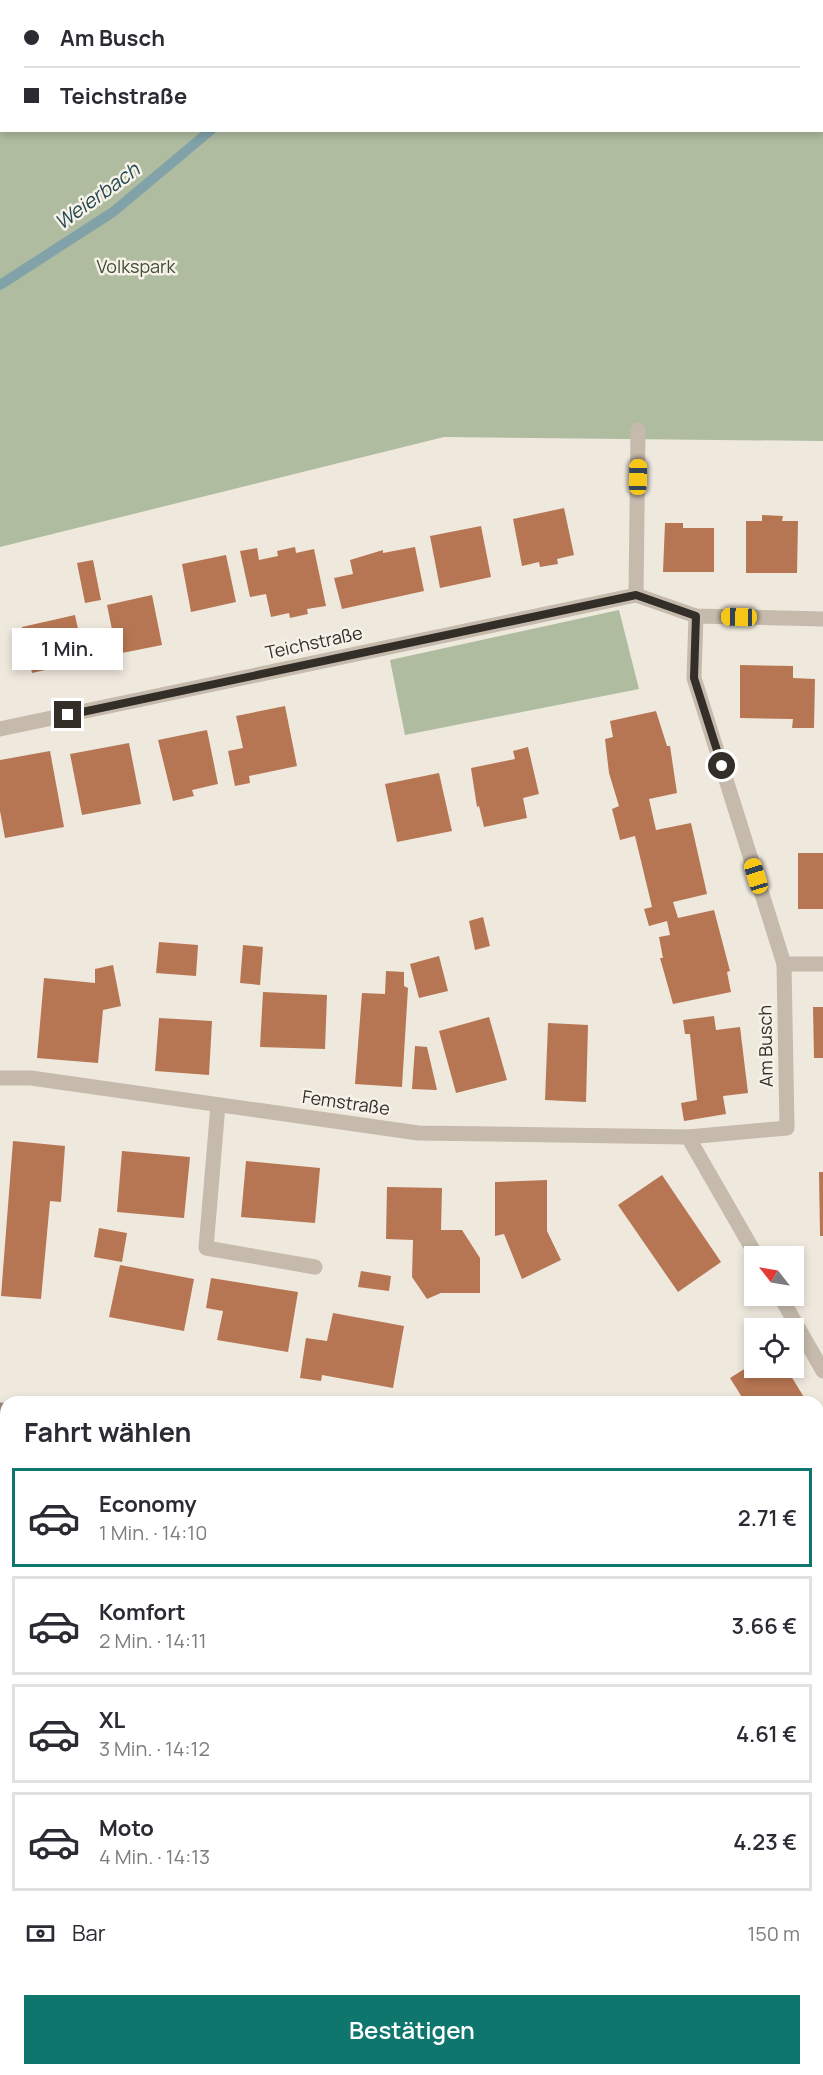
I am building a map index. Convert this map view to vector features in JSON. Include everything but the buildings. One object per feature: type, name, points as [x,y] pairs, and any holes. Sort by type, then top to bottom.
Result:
[{"type":"street","points":[[638,430],[636,595],[696,616],[823,619]]},
{"type":"street","name":"Teichstraße","points":[[0,729],[636,595]]},
{"type":"street","name":"Am Busch","points":[[696,616],[694,678],[784,964],[787,1128]]},
{"type":"street","points":[[784,964],[823,964]]},
{"type":"street","name":"Femstraße","points":[[0,1078],[31,1078],[418,1133],[688,1137],[787,1128]]},
{"type":"street","points":[[218,1105],[206,1248],[315,1267]]},
{"type":"street","points":[[688,1137],[751,1246]]},
{"type":"street","points":[[786,1306],[823,1371]]},
{"type":"green space","name":"Volkspark","points":[[0,132],[823,132],[823,441],[444,437],[0,547]]},
{"type":"green space","points":[[619,610],[639,689],[405,735],[390,660]]},
{"type":"waterway","name":"Weierbach","points":[[0,285],[113,212],[209,132]]},
{"type":"route","points":[[68,715],[636,595],[696,616],[694,678],[722,766]]}]
